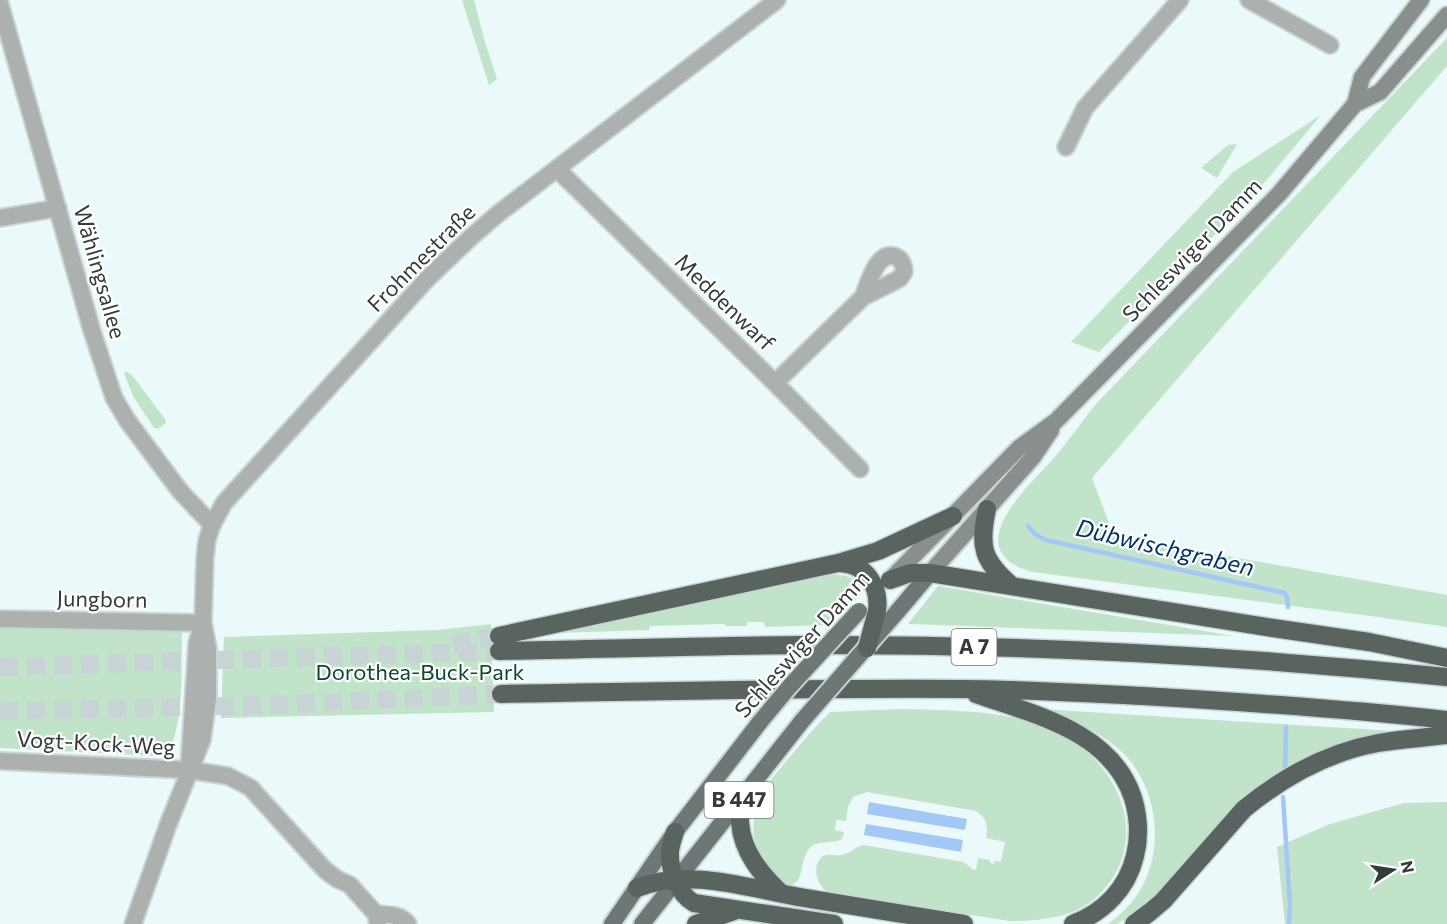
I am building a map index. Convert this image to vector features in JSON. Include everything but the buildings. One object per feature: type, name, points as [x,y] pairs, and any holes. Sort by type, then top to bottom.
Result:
[{"type":"highway","points":[[987,509],[982,540],[985,552],[993,569],[1012,586]]},
{"type":"highway","name":"A 7","points":[[952,516],[878,551],[838,563],[499,644],[957,647],[1181,655],[1447,677]]},
{"type":"highway","points":[[838,563],[860,568],[874,584],[877,602],[867,648]]},
{"type":"highway","points":[[891,580],[910,573],[930,573],[1369,642],[1447,658]]},
{"type":"highway","points":[[960,689],[1053,722],[1090,742],[1102,750],[1119,769],[1130,791],[1139,826],[1137,848],[1131,868],[1114,898],[1092,915],[1073,924]]},
{"type":"highway","name":"A 7","points":[[501,694],[960,689],[1076,692],[1297,706],[1447,720]]},
{"type":"highway","points":[[1134,924],[1163,901],[1244,809],[1293,775],[1335,755],[1362,746],[1447,735]]},
{"type":"highway","points":[[741,798],[742,837],[750,857],[782,894]]},
{"type":"highway","points":[[675,832],[670,852],[671,863],[684,895],[694,903],[834,924]]},
{"type":"highway","points":[[637,888],[657,881],[694,878],[964,924]]},
{"type":"highway","points":[[696,924],[737,910]]},
{"type":"main road","name":"Schleswiger Damm","points":[[1355,104],[1362,76],[1421,0]]},
{"type":"main road","name":"Schleswiger Damm","points":[[612,924],[675,832],[760,722],[804,670],[859,611],[877,602],[891,580],[1018,448],[1056,421],[1279,194],[1355,104],[1380,92],[1447,15]]},
{"type":"main road","name":"Schleswiger Damm","points":[[642,924],[802,721],[1033,457],[1056,421]]},
{"type":"street","name":"Frohmestraße","points":[[133,924],[189,770],[197,643],[203,623],[206,549],[212,525],[219,510],[428,278],[470,238],[499,213],[777,0]]},
{"type":"street","points":[[1066,147],[1085,108],[1180,0]]},
{"type":"street","points":[[1250,0],[1330,45]]},
{"type":"street","name":"Wählingsallee","points":[[0,4],[92,331],[114,398],[127,420],[180,491],[212,525]]},
{"type":"street","name":"Meddenwarf","points":[[557,169],[776,383],[860,469]]},
{"type":"street","points":[[0,218],[58,208]]},
{"type":"street","points":[[776,383],[863,297]]},
{"type":"street","name":"Jungborn","points":[[0,619],[203,623]]},
{"type":"street","name":"Vogt-Kock-Weg","points":[[0,761],[189,770]]},
{"type":"street","points":[[189,770],[228,776],[251,788],[325,870],[350,885],[377,919],[399,916],[408,924]]},
{"type":"green space","points":[[462,0],[474,0],[497,79],[489,85]]},
{"type":"green space","points":[[1447,38],[1447,66],[1092,478],[1114,536],[1447,595],[1447,627],[1032,572],[1010,562],[1000,549],[999,534],[1005,517],[1095,405]]},
{"type":"green space","points":[[1321,115],[1254,195],[1099,352],[1071,342],[1233,172]]},
{"type":"green space","points":[[1237,144],[1217,178],[1201,168],[1228,145]]},
{"type":"green space","points":[[124,373],[132,375],[165,419],[166,423],[158,429],[154,428],[133,396]]},
{"type":"green space","points":[[830,575],[850,577],[864,590],[853,603],[849,602],[827,625],[765,627],[764,622],[747,622],[747,626],[725,626],[725,624],[650,626],[649,630],[556,633],[556,632]]},
{"type":"green space","points":[[938,586],[1234,636],[908,624]]},
{"type":"green space","name":"Dorothea-Buck-Park","points":[[491,624],[494,712],[221,718],[224,637],[437,630]]},
{"type":"green space","points":[[0,626],[182,631],[179,711],[173,741],[167,753],[159,756],[0,748]]},
{"type":"green space","points":[[901,709],[962,711],[1024,720],[1051,728],[1081,747],[1095,760],[1117,791],[1126,826],[1125,845],[1120,864],[1104,889],[1088,904],[1073,912],[1046,919],[1019,921],[831,894],[822,887],[817,877],[819,861],[824,856],[844,854],[863,845],[964,862],[976,870],[978,858],[990,860],[990,863],[994,864],[994,861],[1001,861],[1005,842],[986,838],[986,823],[976,811],[867,792],[853,797],[848,807],[846,821],[836,820],[835,830],[844,832],[842,839],[818,843],[810,848],[804,858],[800,876],[795,883],[787,885],[777,879],[759,855],[753,828],[758,801],[769,782],[830,712]]},
{"type":"green space","points":[[1041,709],[1394,731],[1394,733],[1298,762],[1273,776],[1238,804],[1164,888],[1143,908],[1117,924],[1108,924],[1131,903],[1146,878],[1155,840],[1151,802],[1144,783],[1134,767],[1113,744],[1084,726]]},
{"type":"green space","points":[[1447,802],[1447,924],[1285,924],[1277,847],[1330,824],[1404,803]]},
{"type":"water","points":[[869,802],[967,819],[965,830],[867,814]]},
{"type":"water","points":[[866,824],[963,840],[961,852],[864,835]]},
{"type":"waterway","name":"Dübwischgraben","points":[[1028,526],[1036,535],[1046,540],[1285,593],[1288,607]]},
{"type":"waterway","name":"Dübwischgraben","points":[[1285,769],[1286,727]]},
{"type":"waterway","name":"Dübwischgraben","points":[[1283,797],[1290,905],[1289,924]]},
{"type":"tunnel","points":[[453,644],[499,636]]},
{"type":"tunnel","points":[[0,667],[499,651]]},
{"type":"tunnel","points":[[0,711],[270,705],[501,694]]}]
